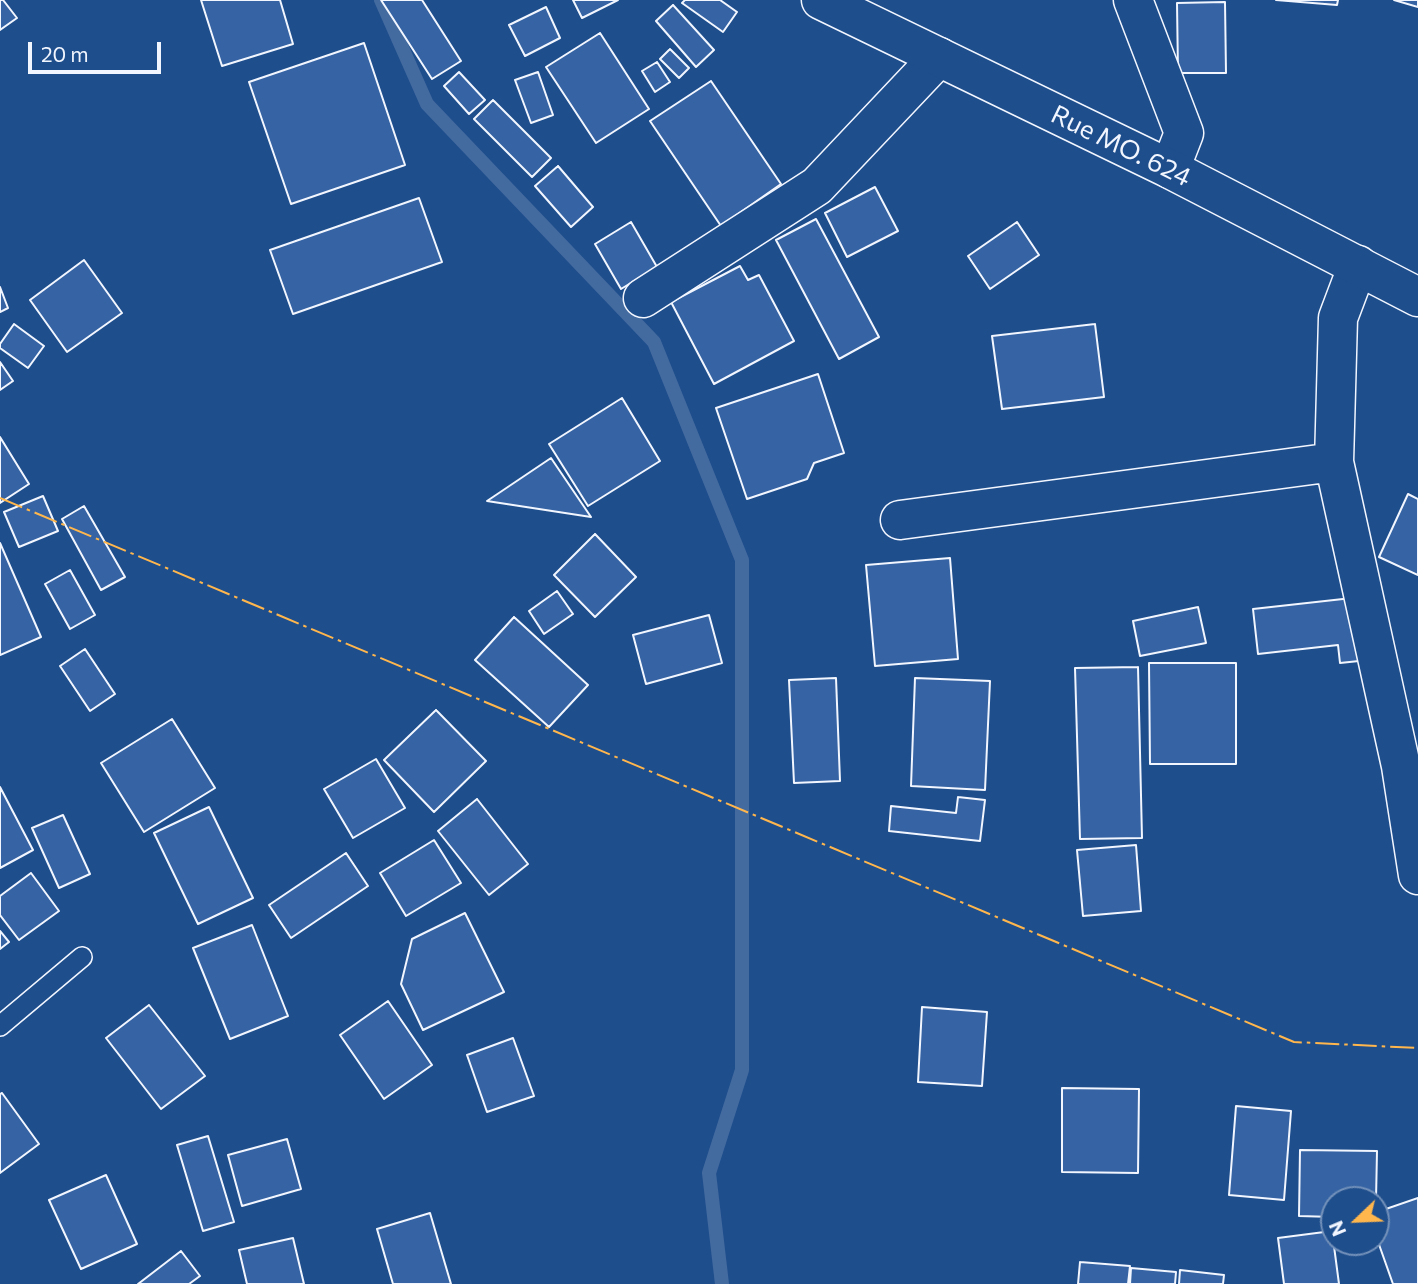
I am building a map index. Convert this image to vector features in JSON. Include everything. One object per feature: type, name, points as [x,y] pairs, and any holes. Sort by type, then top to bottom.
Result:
[{"type":"street","name":"Rue MO. 624","points":[[821,0],[1170,169],[1418,297]]},
{"type":"street","points":[[1133,0],[1184,134],[1170,169]]},
{"type":"street","points":[[643,298],[817,186],[939,57]]},
{"type":"street","points":[[1358,265],[1338,318],[1334,462],[1401,766],[1418,875]]},
{"type":"street","points":[[900,520],[1334,462]]},
{"type":"lane","points":[[0,1026],[82,957]]},
{"type":"building","points":[[0,0],[3,0],[17,18],[0,30]]},
{"type":"building","points":[[201,0],[280,0],[293,44],[222,66]]},
{"type":"building","points":[[381,0],[422,0],[461,61],[432,79]]},
{"type":"building","points":[[573,0],[618,0],[582,18]]},
{"type":"building","points":[[685,0],[720,0],[737,12],[723,32],[682,3]]},
{"type":"building","points":[[1276,0],[1338,0],[1337,5]]},
{"type":"building","points":[[1394,0],[1418,0],[1418,7]]},
{"type":"building","points":[[1225,2],[1226,73],[1178,73],[1177,3]]},
{"type":"building","points":[[673,5],[714,50],[696,67],[656,21]]},
{"type":"building","points":[[546,7],[560,38],[525,56],[509,25]]},
{"type":"building","points":[[600,33],[649,109],[596,143],[546,67]]},
{"type":"building","points":[[364,43],[405,165],[291,204],[249,82]]},
{"type":"building","points":[[670,49],[689,68],[679,78],[660,59]]},
{"type":"building","points":[[657,62],[670,82],[655,92],[642,71]]},
{"type":"building","points":[[459,72],[485,100],[469,114],[444,86]]},
{"type":"building","points":[[538,72],[553,115],[531,123],[515,80]]},
{"type":"building","points":[[711,81],[781,184],[721,226],[650,121]]},
{"type":"building","points":[[493,100],[551,158],[532,177],[474,119]]},
{"type":"building","points":[[558,166],[593,207],[571,227],[535,186]]},
{"type":"building","points":[[875,187],[898,231],[847,257],[825,213]]},
{"type":"building","points":[[419,198],[442,262],[293,314],[270,250]]},
{"type":"building","points":[[816,219],[879,337],[839,359],[776,240]]},
{"type":"building","points":[[631,222],[657,267],[621,289],[595,244]]},
{"type":"building","points":[[1017,222],[1039,255],[990,289],[968,256]]},
{"type":"building","points":[[84,260],[122,313],[67,352],[30,300]]},
{"type":"building","points":[[740,266],[748,280],[759,275],[794,341],[714,384],[671,302]]},
{"type":"building","points":[[0,287],[8,308],[0,312]]},
{"type":"building","points":[[14,324],[44,346],[28,368],[0,348]]},
{"type":"building","points":[[1095,324],[1104,397],[1002,409],[992,336]]},
{"type":"building","points":[[0,362],[13,381],[0,390]]},
{"type":"building","points":[[818,374],[844,453],[814,463],[807,479],[747,499],[716,408]]},
{"type":"building","points":[[622,398],[660,461],[588,506],[549,444]]},
{"type":"building","points":[[0,437],[29,484],[0,503]]},
{"type":"building","points":[[551,458],[591,517],[487,501]]},
{"type":"building","points":[[1408,494],[1418,499],[1418,575],[1379,557]]},
{"type":"building","points":[[43,496],[58,531],[19,547],[4,512]]},
{"type":"building","points":[[84,506],[125,577],[101,590],[62,519]]},
{"type":"building","points":[[595,534],[636,577],[595,617],[554,575]]},
{"type":"building","points":[[0,543],[41,637],[0,655]]},
{"type":"building","points":[[950,558],[958,659],[875,666],[866,565]]},
{"type":"building","points":[[70,570],[95,615],[70,629],[45,584]]},
{"type":"building","points":[[557,591],[573,614],[544,634],[529,611]]},
{"type":"building","points":[[1352,598],[1359,661],[1340,663],[1338,645],[1258,654],[1253,609]]},
{"type":"building","points":[[1198,607],[1206,643],[1140,656],[1133,621]]},
{"type":"building","points":[[709,615],[722,663],[646,684],[633,635]]},
{"type":"building","points":[[514,617],[588,685],[549,727],[475,660]]},
{"type":"building","points":[[85,649],[115,694],[90,711],[60,666]]},
{"type":"building","points":[[1149,663],[1236,663],[1236,764],[1150,764]]},
{"type":"building","points":[[1138,667],[1142,838],[1080,839],[1075,668]]},
{"type":"building","points":[[836,678],[840,781],[794,783],[789,680]]},
{"type":"building","points":[[915,678],[990,681],[985,790],[911,786]]},
{"type":"building","points":[[436,710],[486,761],[434,812],[384,760]]},
{"type":"building","points":[[172,719],[215,788],[144,832],[101,763]]},
{"type":"building","points":[[376,759],[405,808],[353,838],[324,789]]},
{"type":"building","points":[[0,787],[33,850],[0,868]]},
{"type":"building","points":[[958,797],[985,800],[980,841],[889,831],[891,806],[956,813]]},
{"type":"building","points":[[477,799],[528,864],[489,895],[438,831]]},
{"type":"building","points":[[209,807],[253,898],[198,924],[154,833]]},
{"type":"building","points":[[63,815],[90,874],[59,888],[32,828]]},
{"type":"building","points":[[434,840],[461,883],[406,916],[380,873]]},
{"type":"building","points":[[1136,845],[1141,911],[1083,916],[1077,850]]},
{"type":"building","points":[[346,853],[368,886],[291,938],[269,905]]},
{"type":"building","points":[[31,873],[59,911],[19,940],[0,915],[0,896]]},
{"type":"building","points":[[465,913],[504,992],[423,1030],[401,984],[412,939]]},
{"type":"building","points":[[252,925],[288,1016],[230,1039],[193,948]]},
{"type":"building","points":[[0,931],[9,942],[0,949]]},
{"type":"building","points":[[388,1001],[432,1065],[384,1099],[340,1035]]},
{"type":"building","points":[[149,1005],[205,1076],[161,1109],[106,1038]]},
{"type":"building","points":[[922,1007],[987,1012],[982,1086],[918,1082]]},
{"type":"building","points":[[513,1038],[534,1096],[487,1112],[467,1055]]},
{"type":"building","points":[[1062,1088],[1139,1089],[1138,1173],[1062,1172]]},
{"type":"building","points":[[2,1093],[39,1144],[0,1173],[0,1094]]},
{"type":"building","points":[[1236,1106],[1291,1111],[1284,1200],[1229,1195]]},
{"type":"building","points":[[208,1136],[234,1222],[203,1231],[177,1145]]},
{"type":"building","points":[[287,1139],[301,1189],[242,1206],[228,1155]]},
{"type":"building","points":[[1300,1150],[1377,1151],[1376,1186],[1320,1186],[1320,1217],[1299,1216]]},
{"type":"building","points":[[106,1175],[137,1244],[81,1269],[49,1200]]},
{"type":"building","points":[[1418,1198],[1418,1284],[1393,1284],[1383,1256],[1390,1256],[1390,1208]]},
{"type":"building","points":[[430,1213],[451,1284],[393,1284],[377,1229]]},
{"type":"building","points":[[1320,1233],[1320,1256],[1335,1256],[1339,1284],[1284,1284],[1278,1238]]},
{"type":"building","points":[[293,1238],[304,1284],[247,1284],[239,1250]]},
{"type":"building","points":[[181,1251],[200,1276],[189,1284],[138,1284]]},
{"type":"building","points":[[1080,1262],[1130,1266],[1128,1284],[1078,1284]]},
{"type":"building","points":[[1131,1268],[1176,1272],[1175,1284],[1130,1284]]},
{"type":"building","points":[[1180,1270],[1224,1275],[1223,1284],[1179,1284]]},
{"type":"waterway","points":[[381,0],[427,104],[654,342],[742,560],[742,1070],[709,1173],[722,1284]]},
{"type":"power","points":[[0,498],[1294,1042],[1418,1048]]}]
